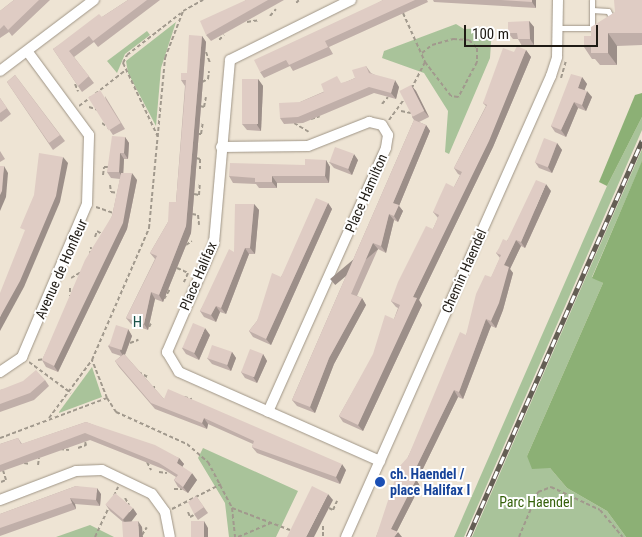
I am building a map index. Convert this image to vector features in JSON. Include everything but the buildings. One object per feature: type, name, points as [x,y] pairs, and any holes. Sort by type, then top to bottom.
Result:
[{"type":"street","points":[[0,72],[94,0]]},
{"type":"street","name":"Place Halifax","points":[[350,0],[232,57],[227,67],[214,243],[168,346],[168,359],[179,372],[380,461]]},
{"type":"street","name":"Chemin Haendel","points":[[346,537],[551,76],[558,28],[558,0]]},
{"type":"street","name":"Avenue de Honfleur","points":[[0,372],[22,357],[87,204],[89,135],[26,51]]},
{"type":"street","name":"Place Hamilton","points":[[221,147],[308,146],[369,122],[382,125],[388,135],[386,148],[268,412]]},
{"type":"street","points":[[0,500],[76,472],[102,470],[152,494],[165,512],[170,537]]},
{"type":"lane","points":[[558,28],[595,28],[592,0]]},
{"type":"lane","points":[[592,10],[610,13],[609,27]]},
{"type":"path","points":[[77,108],[124,71],[127,55],[183,11],[203,0]]},
{"type":"path","points":[[400,7],[425,62],[451,96],[458,98],[477,62],[477,48],[469,40],[453,39],[432,45],[422,54]]},
{"type":"path","points":[[270,16],[276,9]]},
{"type":"path","points":[[47,420],[71,393],[92,360],[145,240],[158,138],[163,68],[183,11]]},
{"type":"path","points":[[247,22],[260,20]]},
{"type":"path","points":[[219,40],[224,35]]},
{"type":"path","points":[[206,52],[210,63]]},
{"type":"path","points":[[388,122],[425,62]]},
{"type":"path","points":[[124,71],[142,97],[158,138]]},
{"type":"path","points":[[202,82],[208,79],[209,71]]},
{"type":"path","points":[[76,84],[78,91]]},
{"type":"path","points":[[200,106],[204,107],[206,97]]},
{"type":"path","points":[[382,104],[388,97]]},
{"type":"path","points":[[89,107],[98,110]]},
{"type":"path","points":[[401,112],[412,113]]},
{"type":"path","points":[[310,120],[320,116]]},
{"type":"path","points":[[197,134],[201,134],[203,122]]},
{"type":"path","points":[[102,123],[110,129]]},
{"type":"path","points":[[294,123],[309,132]]},
{"type":"path","points":[[194,158],[200,158],[200,169]]},
{"type":"path","points":[[103,174],[104,167],[112,168]]},
{"type":"path","points":[[194,194],[199,195],[200,182]]},
{"type":"path","points":[[110,185],[111,192],[124,194]]},
{"type":"path","points":[[87,204],[118,213]]},
{"type":"path","points":[[192,214],[198,215],[199,225]]},
{"type":"path","points":[[95,237],[97,231],[109,237]]},
{"type":"path","points":[[186,244],[192,241]]},
{"type":"path","points":[[91,247],[88,254],[95,257]]},
{"type":"path","points":[[177,268],[188,273],[184,282]]},
{"type":"path","points":[[71,278],[86,274]]},
{"type":"path","points":[[70,288],[67,295],[77,298]]},
{"type":"path","points":[[164,299],[170,289]]},
{"type":"path","points":[[149,328],[151,323]]},
{"type":"path","points":[[130,343],[138,340]]},
{"type":"path","points":[[38,360],[50,360]]},
{"type":"path","points":[[92,360],[107,398],[116,412],[195,450],[221,484],[232,508],[235,537]]},
{"type":"path","points":[[27,361],[71,393]]},
{"type":"path","points":[[138,372],[148,377]]},
{"type":"path","points":[[153,390],[155,385]]},
{"type":"path","points":[[0,438],[107,398]]},
{"type":"path","points":[[180,399],[192,400]]},
{"type":"path","points":[[78,448],[86,445],[84,442]]},
{"type":"path","points":[[60,449],[69,450]]},
{"type":"path","points":[[38,465],[39,458]]},
{"type":"path","points":[[22,462],[30,464]]},
{"type":"path","points":[[146,462],[151,470]]},
{"type":"path","points":[[1,482],[6,480],[3,470]]},
{"type":"path","points":[[159,472],[167,473]]},
{"type":"path","points":[[95,537],[120,482]]},
{"type":"path","points":[[170,510],[221,484]]},
{"type":"path","points":[[519,537],[538,492],[551,487],[600,510],[623,537]]},
{"type":"path","points":[[174,489],[182,489]]},
{"type":"path","points":[[125,498],[131,502],[128,507]]},
{"type":"path","points":[[329,508],[333,510],[337,502]]},
{"type":"path","points":[[232,508],[273,522],[297,534]]},
{"type":"path","points":[[188,512],[190,517],[194,515]]},
{"type":"path","points":[[238,537],[273,522]]},
{"type":"path","points":[[323,526],[323,536]]},
{"type":"path","points":[[142,535],[147,527]]},
{"type":"green space","points":[[176,22],[161,68],[156,126],[128,73],[126,61]]},
{"type":"green space","points":[[456,24],[464,29],[492,28],[490,58],[449,154],[445,152],[448,111],[424,73],[382,58],[384,51]]},
{"type":"green space","points":[[147,31],[150,35],[125,54],[117,73],[107,61]]},
{"type":"green space","points":[[642,93],[642,117],[607,186],[599,182],[635,95]]},
{"type":"green space","points":[[642,117],[642,130],[464,537],[454,537],[607,186]]},
{"type":"green space","name":"Parc Haendel","points":[[642,149],[642,162],[592,277],[603,283],[527,456],[550,468],[567,488],[607,511],[626,537],[472,537]]},
{"type":"green space","points":[[642,161],[642,537],[626,537],[607,511],[567,488],[550,468],[532,469],[527,456],[603,283],[592,278]]},
{"type":"green space","points":[[92,367],[102,397],[59,413],[59,412]]},
{"type":"green space","points":[[203,448],[298,491],[276,537],[229,537],[225,503],[198,458]]},
{"type":"green space","points":[[90,525],[114,537],[56,537]]},
{"type":"railway","points":[[468,537],[642,140]]},
{"type":"place","name":"ch. Haendel / place Halifax I","points":[[380,482]]},
{"type":"district","name":"H","points":[[138,323]]}]
